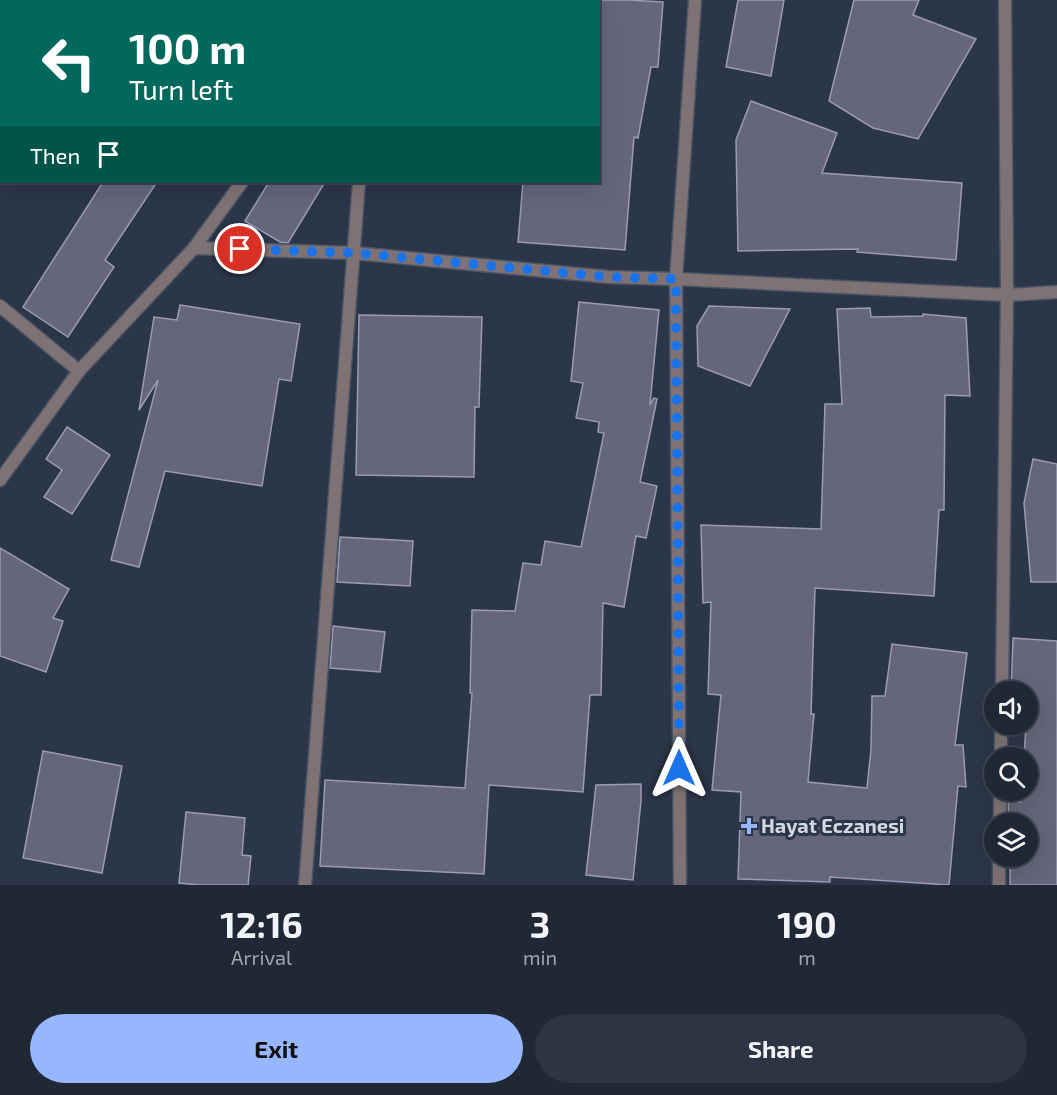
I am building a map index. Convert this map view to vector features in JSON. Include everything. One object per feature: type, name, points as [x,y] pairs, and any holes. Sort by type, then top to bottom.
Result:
[{"type":"street","points":[[680,885],[676,279],[695,0]]},
{"type":"street","points":[[1002,681],[1007,295],[1005,0]]},
{"type":"street","points":[[0,480],[79,370],[194,248],[241,183]]},
{"type":"street","points":[[304,885],[359,183]]},
{"type":"street","points":[[194,248],[354,253],[609,277],[1007,295],[1057,292]]},
{"type":"street","points":[[0,306],[79,370]]},
{"type":"street","points":[[999,867],[999,885]]},
{"type":"building","points":[[600,0],[663,2],[658,67],[651,67],[638,138],[634,137],[625,250],[518,242],[523,183],[600,183]]},
{"type":"building","points":[[738,0],[784,0],[771,76],[726,67]]},
{"type":"building","points":[[854,0],[919,0],[913,15],[976,39],[918,139],[873,128],[829,101]]},
{"type":"building","points":[[751,101],[837,133],[822,173],[962,183],[956,260],[857,252],[858,249],[738,251],[736,140]]},
{"type":"building","points":[[102,183],[156,183],[105,260],[114,267],[68,337],[23,307]]},
{"type":"building","points":[[268,183],[324,183],[288,243],[280,242],[245,221]]},
{"type":"building","points":[[579,302],[659,310],[650,405],[654,398],[657,399],[640,482],[657,486],[646,538],[636,536],[624,607],[603,603],[601,695],[590,695],[583,792],[489,785],[484,874],[320,866],[325,780],[465,788],[472,693],[470,693],[472,610],[515,611],[523,563],[541,565],[545,541],[581,547],[604,433],[598,432],[599,422],[576,418],[583,383],[571,381]]},
{"type":"building","points":[[180,305],[300,324],[291,381],[279,379],[262,486],[165,471],[139,567],[111,560],[158,380],[139,410],[154,317],[177,320]]},
{"type":"building","points":[[709,306],[790,309],[750,386],[698,366],[697,326]]},
{"type":"building","points":[[870,308],[871,317],[923,316],[923,314],[966,318],[970,396],[945,395],[944,510],[939,510],[934,596],[815,588],[811,714],[814,714],[808,782],[867,788],[871,749],[872,696],[885,696],[892,644],[967,653],[955,745],[963,745],[966,787],[958,786],[949,885],[830,877],[830,882],[738,879],[741,792],[712,790],[721,695],[708,694],[711,602],[703,603],[701,525],[821,529],[825,404],[842,404],[837,309]]},
{"type":"building","points":[[359,315],[482,317],[479,407],[475,407],[474,477],[356,475]]},
{"type":"building","points":[[67,427],[110,455],[72,514],[44,497],[62,470],[46,459]]},
{"type":"building","points":[[1033,459],[1057,464],[1057,582],[1031,582],[1024,503]]},
{"type":"building","points":[[340,537],[413,541],[410,586],[337,582]]},
{"type":"building","points":[[0,548],[69,589],[53,618],[63,621],[46,672],[0,656]]},
{"type":"building","points":[[333,626],[385,632],[380,672],[330,668]]},
{"type":"building","points":[[1013,638],[1057,641],[1057,885],[1010,885],[1010,867],[1038,867],[1038,813],[1009,813],[1008,801],[1038,801],[1038,747],[1025,747],[1025,735],[1038,735],[1038,681],[1011,681]]},
{"type":"building","points":[[43,751],[122,766],[102,873],[23,858]]},
{"type":"building","points":[[641,784],[633,880],[586,875],[596,785]]},
{"type":"building","points":[[186,812],[245,818],[242,855],[251,856],[248,885],[179,883]]},
{"type":"place","name":"Hayat Eczanesi","points":[[749,826]]},
{"type":"route","points":[[240,249],[354,253],[609,277],[676,279],[679,768]]}]
